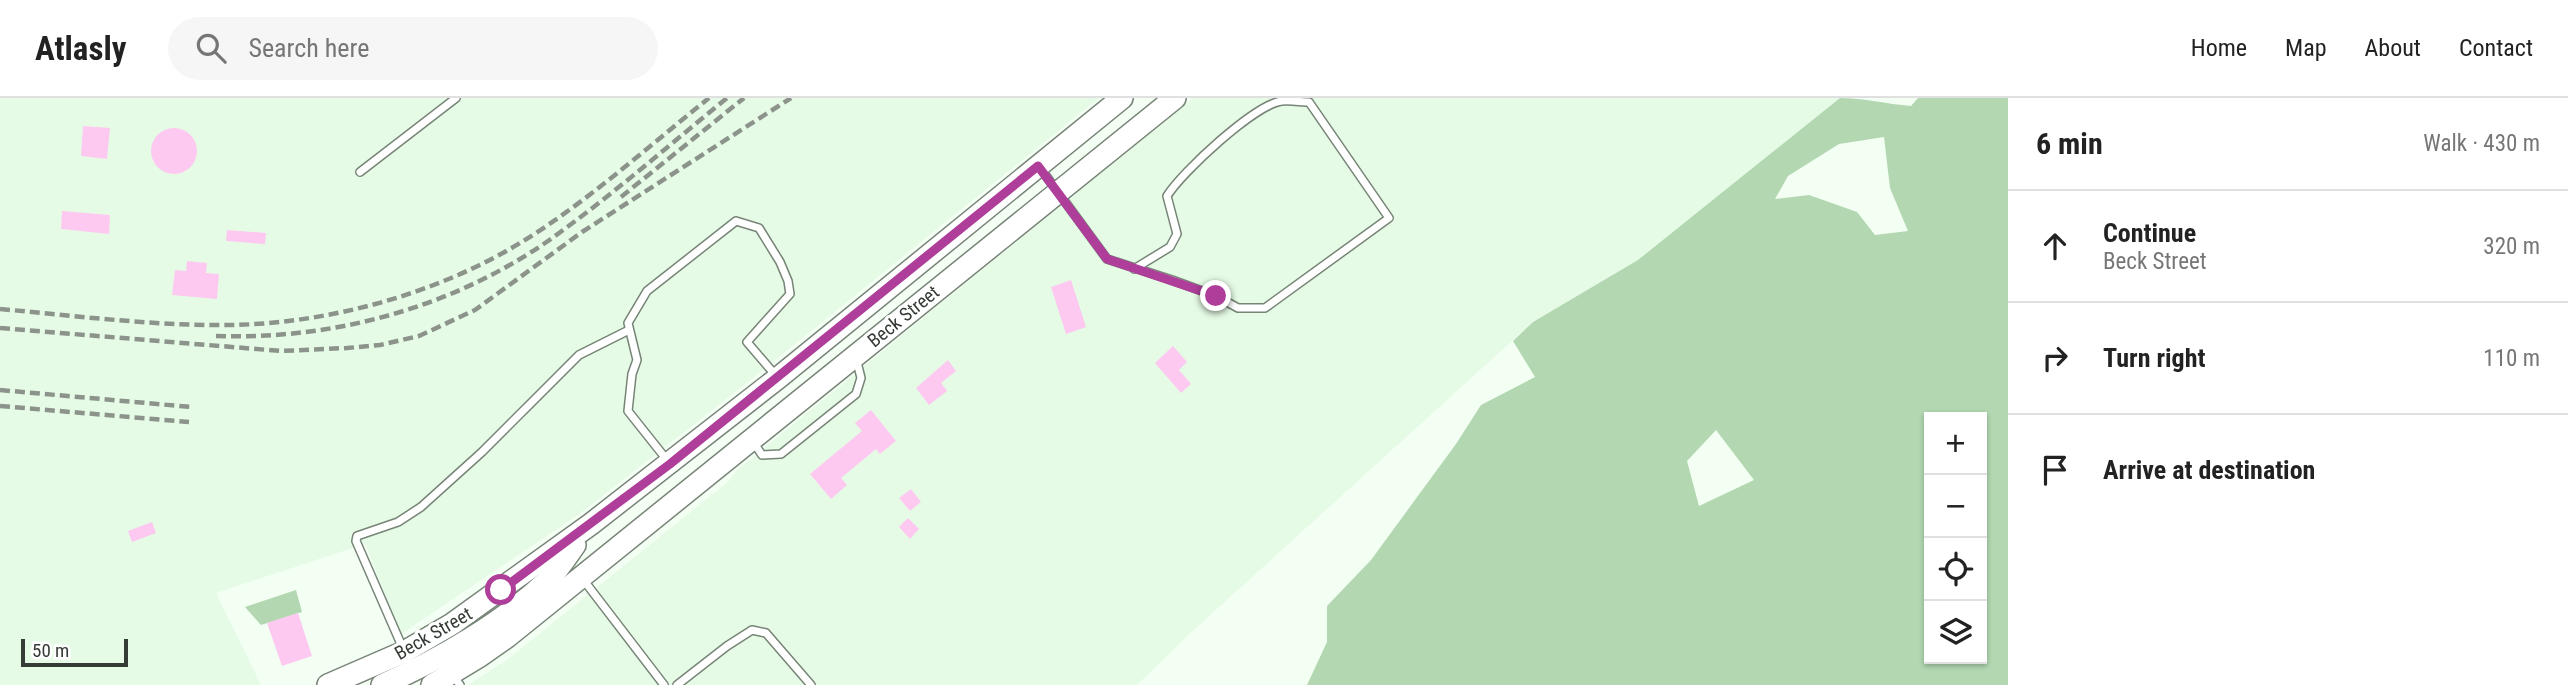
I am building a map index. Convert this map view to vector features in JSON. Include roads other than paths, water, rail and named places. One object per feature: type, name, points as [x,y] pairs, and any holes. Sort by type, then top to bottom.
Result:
[{"type":"main road","name":"Beck Street","points":[[328,685],[404,652],[477,607],[591,524],[778,378],[1122,98]]},
{"type":"main road","name":"Beck Street","points":[[432,685],[456,679],[1175,98]]},
{"type":"main road","points":[[382,685],[436,658],[508,611],[550,578],[591,524]]},
{"type":"lane","points":[[360,172],[456,98]]},
{"type":"lane","points":[[1038,166],[1107,259],[1134,269],[1172,280],[1238,307],[1265,308],[1389,218],[1309,102],[1280,101],[1239,124],[1178,179],[1167,195],[1177,234],[1170,247],[1134,269]]},
{"type":"lane","points":[[670,464],[628,411],[632,374],[638,360],[628,323],[646,291],[736,221],[759,228],[780,262],[788,281],[790,294],[747,342],[778,378]]},
{"type":"lane","points":[[404,652],[356,541],[357,536],[398,522],[421,507],[482,452],[579,355],[629,330]]},
{"type":"lane","points":[[751,439],[762,455],[781,454],[856,394],[861,378],[855,354]]},
{"type":"lane","points":[[581,578],[664,685]]},
{"type":"lane","points":[[677,685],[752,630],[766,633],[811,685]]},
{"type":"railway","points":[[0,309],[145,322],[232,325],[307,319],[344,312],[418,291],[488,261],[545,227],[593,192],[709,98]]},
{"type":"railway","points":[[216,336],[260,336],[347,325],[431,302],[472,285],[548,241],[727,98]]},
{"type":"railway","points":[[621,197],[744,98]]},
{"type":"railway","points":[[0,328],[281,351],[380,345],[419,336],[475,310],[582,232],[791,98]]},
{"type":"railway","points":[[0,390],[191,407]]},
{"type":"railway","points":[[0,406],[189,422]]}]
